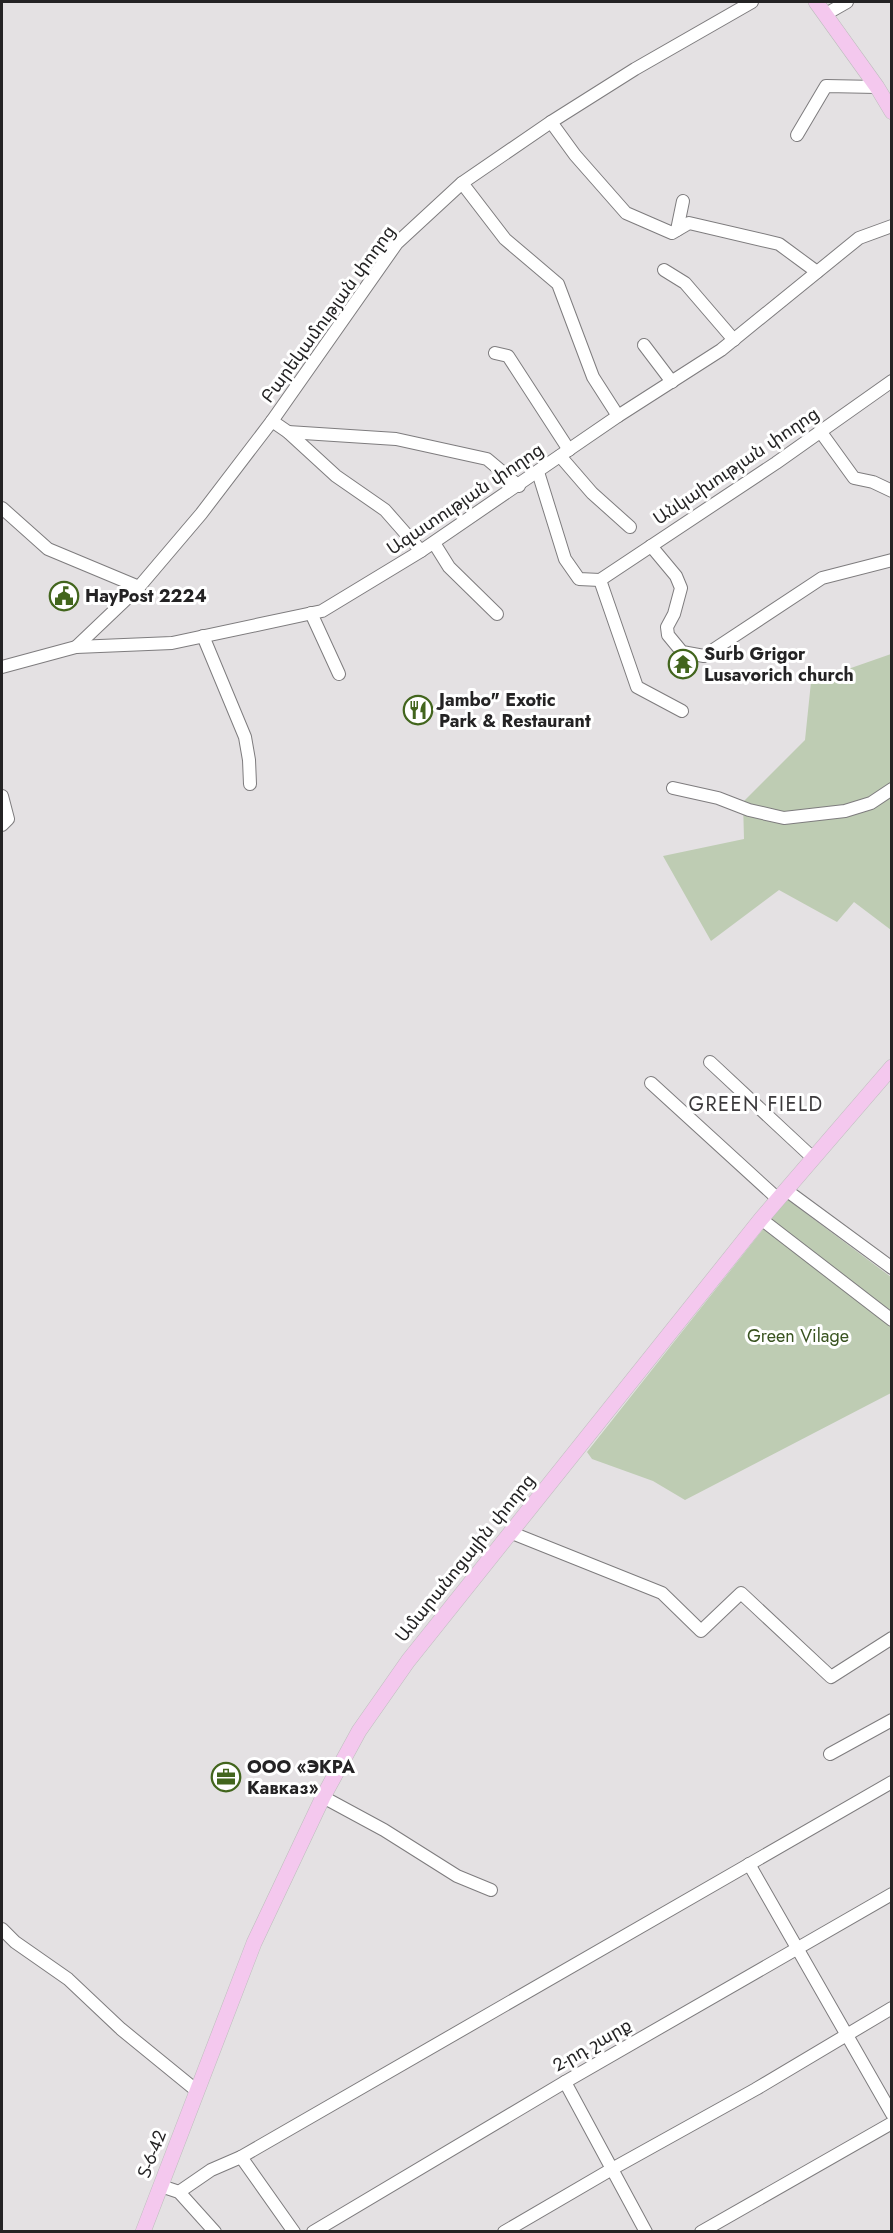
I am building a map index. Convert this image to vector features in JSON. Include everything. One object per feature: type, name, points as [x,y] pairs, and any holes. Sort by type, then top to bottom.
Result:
[{"type":"main road","points":[[816,2],[877,87],[891,112]]},
{"type":"main road","name":"Ամարանոցային փողոց","points":[[197,2091],[254,1943],[323,1797],[359,1731],[408,1660],[512,1533],[761,1219],[891,1067]]},
{"type":"main road","name":"Տ-6-42","points":[[143,2232],[197,2091]]},
{"type":"street","name":"Բարեկամության փողոց","points":[[76,647],[139,587],[201,514],[272,422],[397,243],[462,183],[551,122],[635,69],[752,2]]},
{"type":"street","points":[[826,14],[847,2]]},
{"type":"street","points":[[797,135],[826,87],[877,87]]},
{"type":"street","points":[[551,122],[575,155],[626,213],[672,233],[688,223],[779,244],[817,272]]},
{"type":"street","points":[[462,183],[505,239],[558,284],[593,377],[618,416]]},
{"type":"street","points":[[677,230],[683,201]]},
{"type":"street","name":"Ազատության փողոց","points":[[2,667],[76,647],[172,643],[322,611],[422,551],[618,416],[734,340],[859,238],[891,226]]},
{"type":"street","points":[[664,270],[685,283],[734,340]]},
{"type":"street","points":[[644,345],[672,382]]},
{"type":"street","points":[[495,353],[508,356],[564,453],[592,493],[630,527]]},
{"type":"street","name":"Անկախության փողոց","points":[[600,580],[891,381]]},
{"type":"street","points":[[272,422],[288,432],[336,476],[385,510],[422,551]]},
{"type":"street","points":[[820,431],[854,478],[873,482],[891,491]]},
{"type":"street","points":[[288,432],[396,439],[487,459],[519,486]]},
{"type":"street","points":[[538,472],[565,559],[579,579],[600,580],[637,687],[682,711]]},
{"type":"street","points":[[2,508],[48,549],[139,587]]},
{"type":"street","points":[[434,543],[449,567],[497,614]]},
{"type":"street","points":[[651,546],[676,576],[681,588],[674,614],[667,627],[668,635],[682,652],[704,656],[822,578],[891,560]]},
{"type":"street","points":[[311,614],[339,674]]},
{"type":"street","points":[[203,636],[245,737],[250,784]]},
{"type":"street","points":[[673,788],[718,798],[750,810],[784,818],[845,811],[871,802],[891,789]]},
{"type":"street","points":[[2,796],[5,822]]},
{"type":"street","points":[[710,1062],[813,1158]]},
{"type":"street","points":[[651,1083],[782,1194],[891,1268]]},
{"type":"street","points":[[761,1219],[891,1320]]},
{"type":"street","points":[[512,1533],[662,1593],[701,1631],[741,1593],[831,1677],[891,1638]]},
{"type":"street","points":[[830,1754],[891,1720]]},
{"type":"street","points":[[179,2192],[211,2170],[241,2157],[891,1782]]},
{"type":"street","points":[[323,1797],[384,1830],[457,1876],[491,1890]]},
{"type":"street","points":[[748,1864],[891,2114]]},
{"type":"street","name":"2-րդ շարք","points":[[313,2232],[565,2082],[891,1894]]},
{"type":"street","points":[[2,1929],[15,1942],[68,1978],[121,2029],[197,2091]]},
{"type":"street","points":[[504,2232],[756,2089],[891,2008]]},
{"type":"street","points":[[565,2082],[646,2232]]},
{"type":"street","points":[[701,2232],[891,2123]]},
{"type":"street","points":[[241,2157],[294,2232]]},
{"type":"street","points":[[161,2186],[179,2192],[215,2232]]},
{"type":"green space","points":[[891,654],[891,930],[854,902],[837,922],[779,890],[711,941],[663,856],[744,839],[743,802],[805,740],[811,682]]},
{"type":"green space","name":"Green Vilage","points":[[787,1199],[891,1277],[891,1393],[685,1500],[653,1481],[592,1459],[587,1452]]},
{"type":"place","name":"HayPost 2224","points":[[64,596]]},
{"type":"place","name":"Surb Grigor Lusavorich church","points":[[683,664]]},
{"type":"place","name":"Jambo\" Exotic Park & Restaurant","points":[[418,710]]},
{"type":"place","name":"ООО «ЭКРА Кавказ»","points":[[226,1777]]},
{"type":"district","name":"GREEN FIELD","points":[[756,1104]]}]
